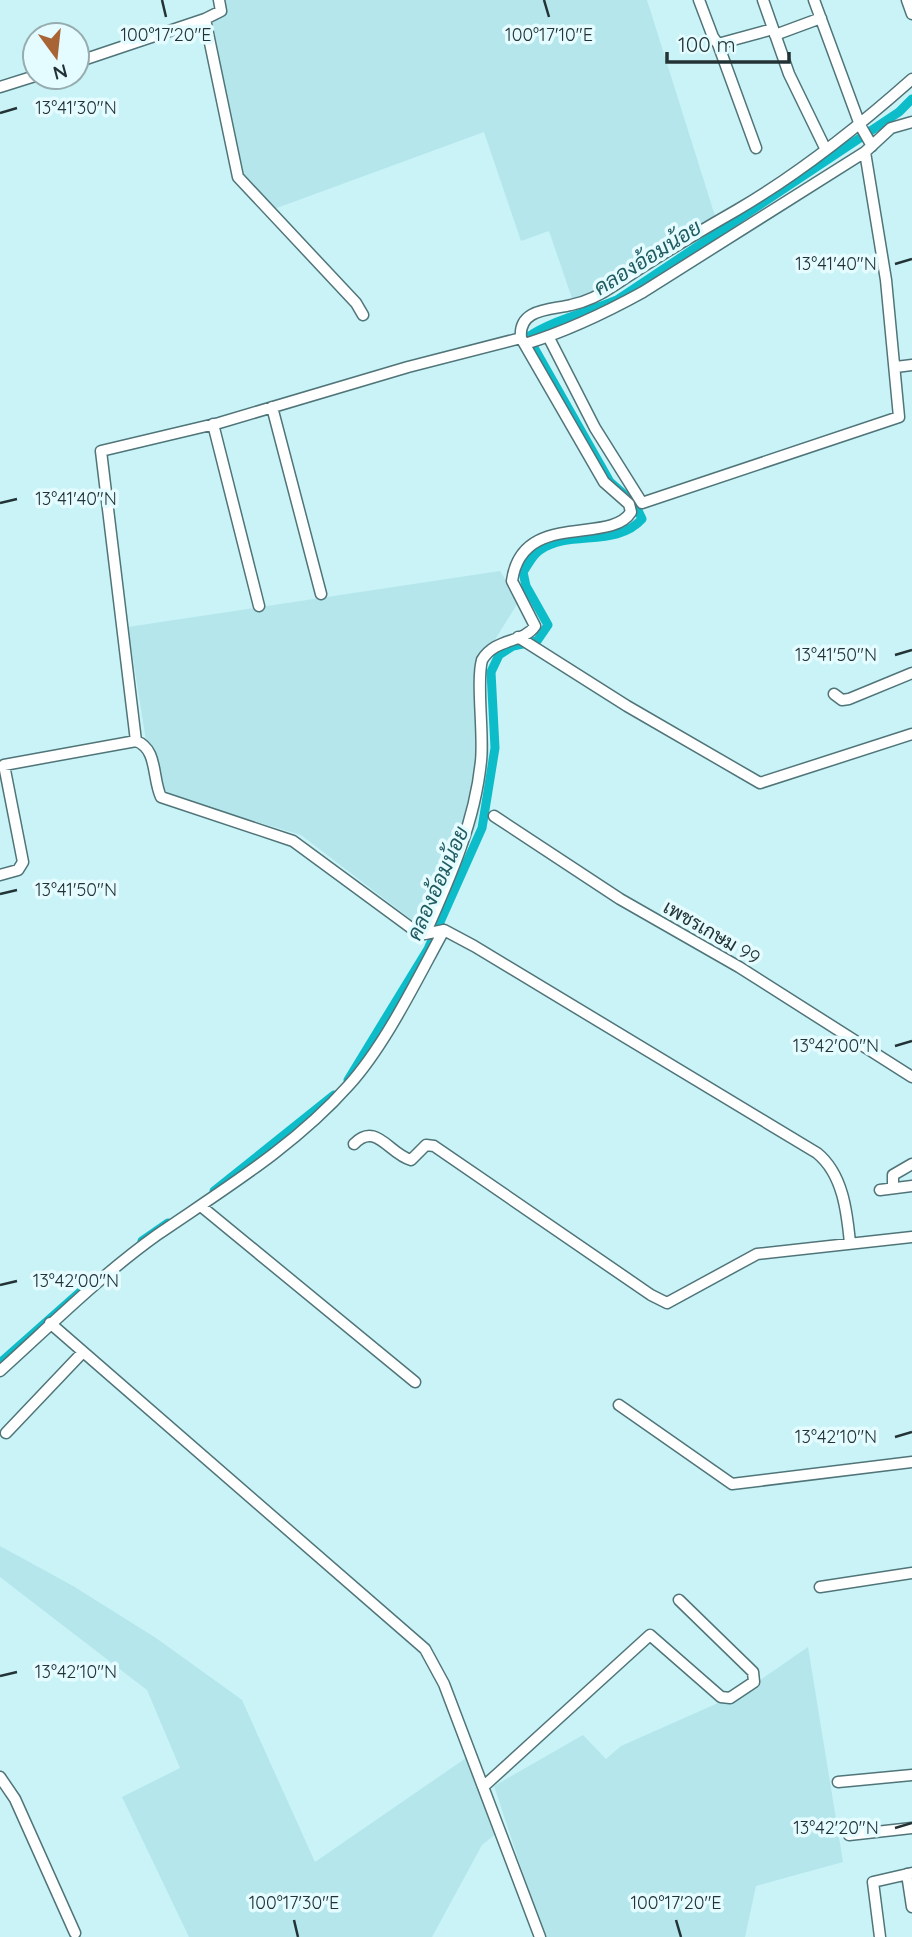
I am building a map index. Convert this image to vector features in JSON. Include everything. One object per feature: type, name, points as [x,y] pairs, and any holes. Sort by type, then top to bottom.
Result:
[{"type":"street","points":[[91,57],[205,19],[221,11],[219,0]]},
{"type":"street","points":[[699,0],[713,37],[719,44],[755,148]]},
{"type":"street","points":[[763,0],[789,74],[825,150]]},
{"type":"street","points":[[546,339],[595,428],[642,503],[895,419],[900,411],[869,146],[814,0]]},
{"type":"street","points":[[907,0],[912,14]]},
{"type":"street","points":[[719,44],[821,18]]},
{"type":"street","points":[[205,19],[238,177],[356,303],[363,315]]},
{"type":"street","points":[[523,337],[541,309],[572,305],[609,289],[862,127],[912,79]]},
{"type":"street","points":[[0,87],[21,80]]},
{"type":"street","points":[[136,741],[101,452],[213,424],[523,337],[546,339],[557,330],[610,310],[643,292],[869,146],[891,128],[911,119]]},
{"type":"street","points":[[426,933],[461,852],[474,800],[481,762],[482,660],[494,646],[530,633],[535,626],[512,581],[518,561],[527,550],[546,536],[605,525],[626,518],[631,512],[629,503],[604,482],[523,337]]},
{"type":"street","points":[[895,367],[912,365]]},
{"type":"street","points":[[272,407],[321,594]]},
{"type":"street","points":[[213,424],[259,606]]},
{"type":"street","points":[[519,638],[761,783],[912,734]]},
{"type":"street","points":[[834,694],[842,700],[849,699],[912,673]]},
{"type":"street","points":[[0,875],[18,870],[23,862],[4,765],[136,741],[150,750],[161,797],[292,841],[408,925],[426,933],[442,931],[474,946],[817,1153],[831,1166],[845,1206],[850,1243]]},
{"type":"street","name":"เพชรเกษม 99","points":[[494,816],[603,888],[739,967],[912,1077]]},
{"type":"street","points":[[0,1371],[50,1323],[143,1246],[202,1206],[304,1129],[350,1084],[368,1061],[442,931]]},
{"type":"street","points":[[354,1144],[364,1135],[372,1135],[411,1160],[426,1145],[434,1146],[651,1296],[667,1303],[747,1257],[912,1237]]},
{"type":"street","points":[[893,1188],[893,1175],[912,1164]]},
{"type":"street","points":[[880,1190],[912,1186]]},
{"type":"street","points":[[202,1206],[415,1382]]},
{"type":"street","points":[[50,1323],[425,1649],[444,1684],[540,1937]]},
{"type":"street","points":[[6,1433],[83,1352]]},
{"type":"street","points":[[620,1405],[732,1484],[912,1462]]},
{"type":"street","points":[[820,1587],[912,1573]]},
{"type":"street","points":[[483,1787],[650,1635],[721,1697],[730,1698],[754,1682],[753,1672],[679,1600]]},
{"type":"street","points":[[838,1782],[912,1775]]},
{"type":"street","points":[[0,1777],[15,1799],[75,1933]]},
{"type":"street","points":[[849,1835],[912,1828]]},
{"type":"street","points":[[880,1937],[873,1882],[910,1873],[912,1908]]},
{"type":"shaded area","points":[[218,0],[647,0],[715,216],[575,307],[549,231],[521,241],[484,132],[274,209],[242,178],[209,20],[222,14]]},
{"type":"shaded area","points":[[500,571],[519,601],[481,662],[490,756],[477,824],[438,919],[425,930],[301,835],[154,791],[128,627]]},
{"type":"shaded area","points":[[0,1546],[73,1586],[156,1638],[242,1700],[315,1862],[469,1756],[498,1832],[482,1845],[432,1937],[189,1937],[122,1797],[180,1768],[147,1690],[0,1577]]},
{"type":"shaded area","points":[[808,1647],[843,1862],[756,1886],[745,1937],[544,1937],[494,1786],[583,1735],[606,1759],[621,1746],[743,1692]]},
{"type":"waterway","name":"คลองอ้อมน้อย","points":[[348,1080],[428,949],[482,828],[495,748],[491,672],[499,655],[513,646],[537,641],[548,625],[526,586],[523,572],[537,552],[552,544],[619,533],[642,519],[635,504],[610,482],[528,337],[560,321],[617,300],[899,112],[912,99]]},
{"type":"waterway","name":"คลองอ้อมน้อย","points":[[214,1191],[334,1095]]},
{"type":"waterway","name":"คลองอ้อมน้อย","points":[[142,1241],[168,1223]]},
{"type":"waterway","name":"คลองอ้อมน้อย","points":[[0,1363],[80,1292]]}]
